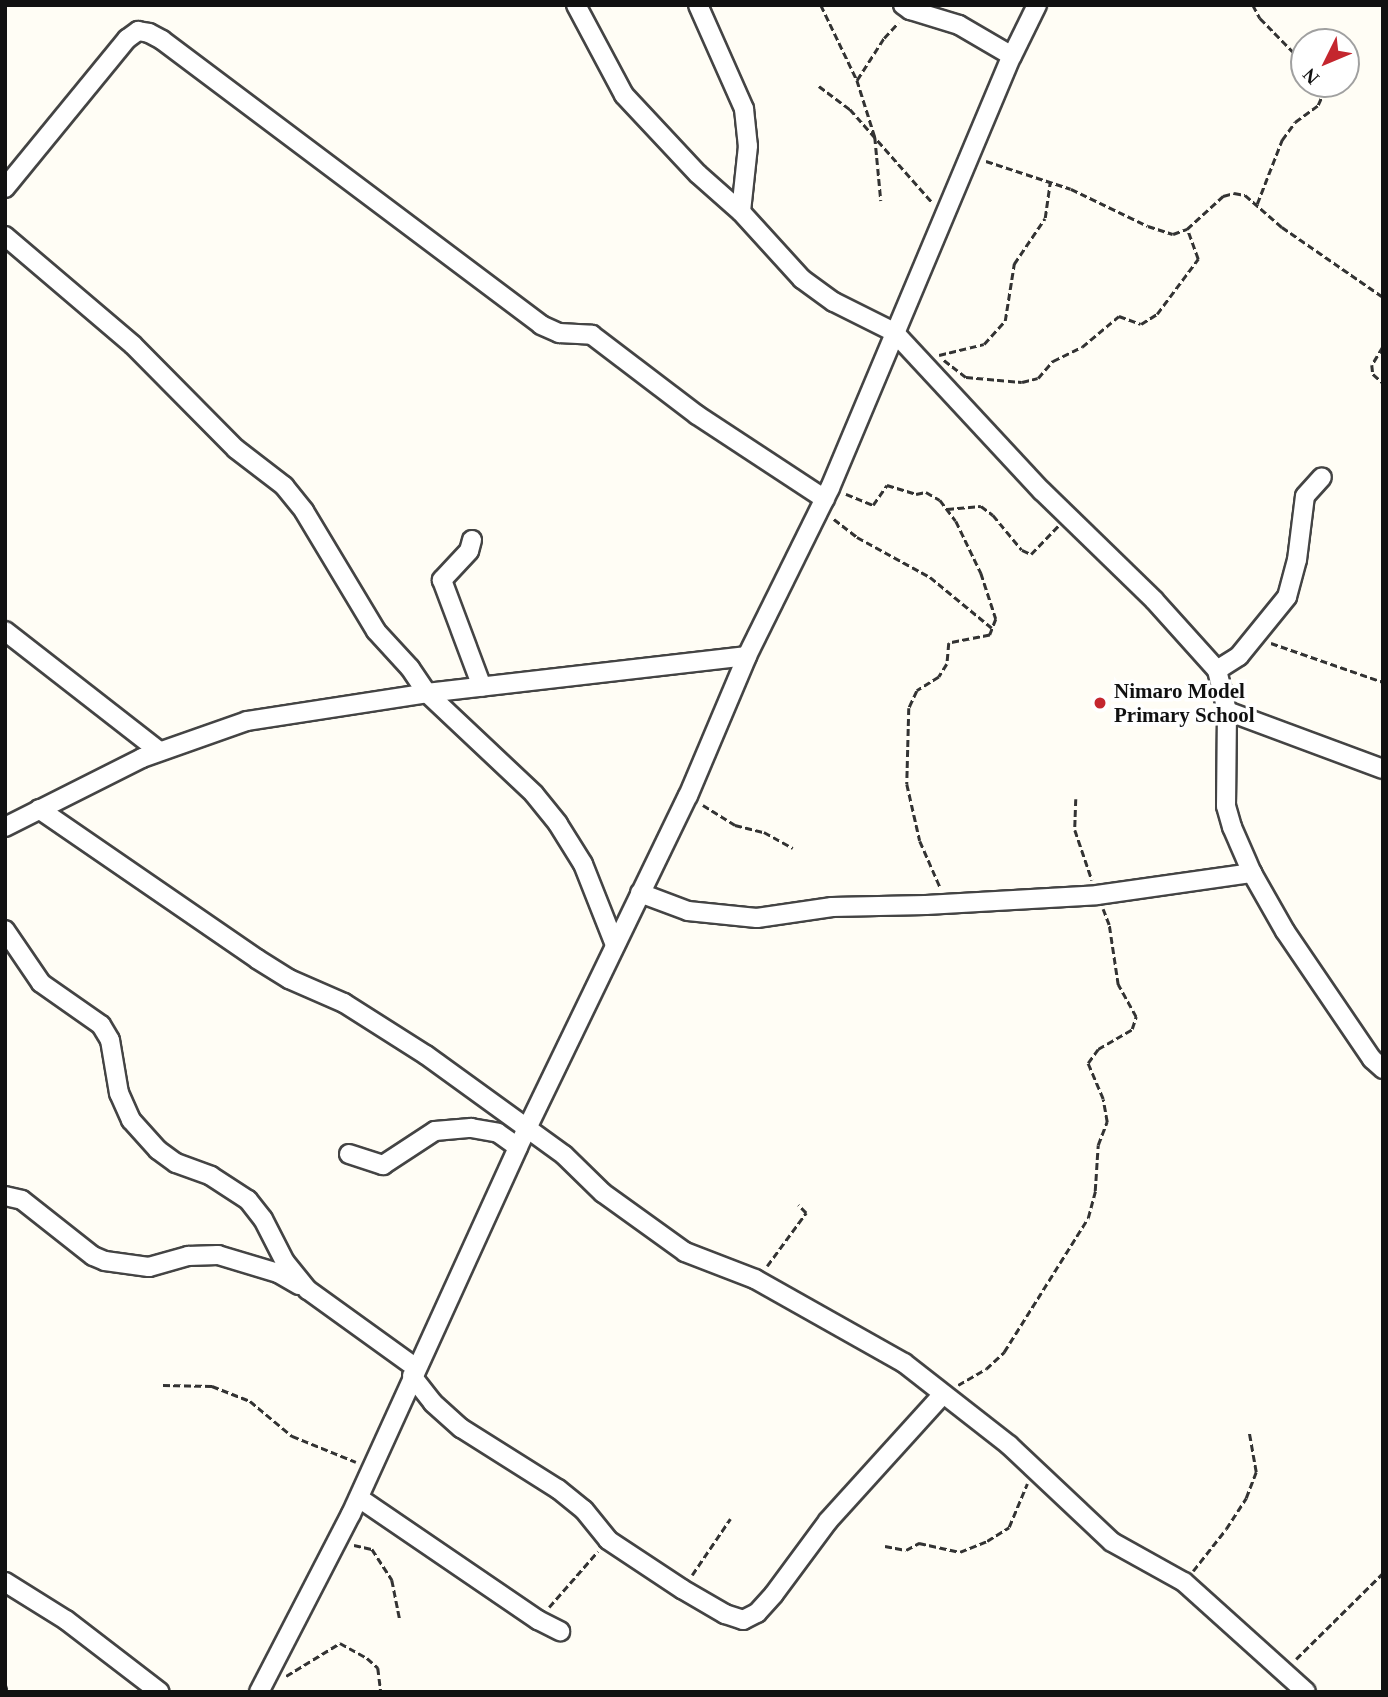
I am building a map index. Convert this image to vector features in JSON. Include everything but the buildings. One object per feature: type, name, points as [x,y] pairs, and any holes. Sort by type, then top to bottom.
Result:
[{"type":"street","points":[[576,5],[625,95],[698,174],[741,212],[802,279],[834,302],[894,332],[929,359],[1068,516],[1154,600],[1217,670],[1227,711],[1226,806],[1252,873],[1318,983],[1372,1059],[1383,1069]]},
{"type":"street","points":[[698,5],[744,109],[748,146],[741,212]]},
{"type":"street","points":[[259,1692],[359,1498],[518,1147],[688,796],[747,656],[825,499],[1012,56],[1037,5]]},
{"type":"street","points":[[907,8],[959,24],[1012,56]]},
{"type":"street","points":[[5,188],[127,39],[138,31],[149,33],[541,325],[559,333],[592,335],[698,415],[825,499]]},
{"type":"street","points":[[5,236],[133,345],[236,449],[284,486],[304,511],[376,631],[410,668],[427,693],[534,794],[558,824],[583,864],[615,945]]},
{"type":"street","points":[[1217,670],[1239,656],[1287,597],[1297,560],[1305,496],[1322,477]]},
{"type":"street","points":[[472,540],[469,551],[442,580],[482,687]]},
{"type":"street","points":[[5,631],[159,751]]},
{"type":"street","points":[[5,827],[159,751],[247,721],[427,693],[747,656]]},
{"type":"street","points":[[1227,711],[1383,769]]},
{"type":"street","points":[[39,809],[257,959],[289,979],[344,1003],[426,1055],[564,1155],[603,1193],[685,1252],[755,1279],[904,1363],[1009,1445],[1035,1473],[1112,1542],[1184,1582],[1306,1692]]},
{"type":"street","points":[[640,893],[688,911],[757,918],[832,906],[948,904],[1097,895],[1252,873]]},
{"type":"street","points":[[5,930],[22,959],[41,983],[69,1006],[101,1025],[110,1040],[119,1093],[131,1121],[158,1150],[176,1163],[211,1176],[247,1200],[263,1219],[285,1262],[307,1290]]},
{"type":"street","points":[[349,1154],[383,1165],[435,1131],[471,1128],[498,1133],[518,1147]]},
{"type":"street","points":[[5,1196],[22,1200],[93,1256],[105,1261],[149,1267],[188,1256],[218,1255],[278,1273],[307,1290],[414,1372],[433,1402],[461,1428],[558,1489],[584,1510],[608,1540],[682,1589],[725,1614],[743,1620],[757,1613],[828,1521],[943,1394]]},
{"type":"street","points":[[359,1498],[538,1620],[560,1631]]},
{"type":"street","points":[[5,1583],[66,1620],[160,1692]]},
{"type":"path","points":[[821,5],[857,80],[875,137],[881,201]]},
{"type":"path","points":[[1253,5],[1260,18],[1290,49]]},
{"type":"path","points":[[857,80],[907,8]]},
{"type":"path","points":[[819,86],[850,109],[929,197],[944,221]]},
{"type":"path","points":[[1257,204],[1282,140],[1295,122],[1318,105],[1321,98]]},
{"type":"path","points":[[970,156],[1050,182],[1148,226],[1173,233],[1187,229],[1223,196],[1234,193],[1245,195],[1282,227],[1383,297]]},
{"type":"path","points":[[929,359],[984,344],[1005,321],[1014,264],[1045,218],[1050,182]]},
{"type":"path","points":[[929,359],[966,377],[1022,382],[1038,378],[1053,361],[1082,347],[1119,316],[1141,324],[1157,314],[1198,258],[1187,229]]},
{"type":"path","points":[[1383,347],[1372,365],[1373,374],[1383,383]]},
{"type":"path","points":[[825,499],[873,505],[887,485],[916,494],[926,492],[940,500],[981,573],[996,619],[990,635],[949,643],[947,664],[939,677],[917,691],[909,708],[907,784],[920,841],[948,904]]},
{"type":"path","points":[[825,499],[857,537],[930,577],[992,628]]},
{"type":"path","points":[[947,509],[981,506],[993,514],[1022,550],[1031,555],[1068,516]]},
{"type":"path","points":[[1254,639],[1279,644],[1383,682]]},
{"type":"path","points":[[688,796],[735,825],[764,832],[793,848]]},
{"type":"path","points":[[943,1394],[986,1369],[1004,1352],[1088,1218],[1095,1191],[1098,1145],[1107,1122],[1103,1099],[1088,1063],[1098,1049],[1132,1029],[1136,1017]]},
{"type":"path","points":[[755,1279],[806,1213],[798,1205]]},
{"type":"path","points":[[163,1385],[212,1386],[250,1401],[292,1436],[312,1447],[372,1467]]},
{"type":"path","points":[[1184,1582],[1226,1530],[1245,1498],[1256,1472],[1249,1433]]},
{"type":"path","points":[[885,1546],[906,1550],[919,1543],[960,1552],[988,1541],[1009,1527],[1028,1480],[1035,1473]]},
{"type":"path","points":[[682,1589],[730,1519]]},
{"type":"path","points":[[538,1620],[608,1540]]},
{"type":"path","points":[[337,1542],[372,1549],[392,1580],[400,1620]]},
{"type":"path","points":[[1284,1672],[1383,1573]]},
{"type":"path","points":[[282,1678],[341,1643],[367,1658],[378,1668],[381,1692]]},
{"type":"path","points":[[5,1683],[8,1692]]},
{"type":"place","name":"Nimaro Model Primary School","points":[[1100,703]]}]
